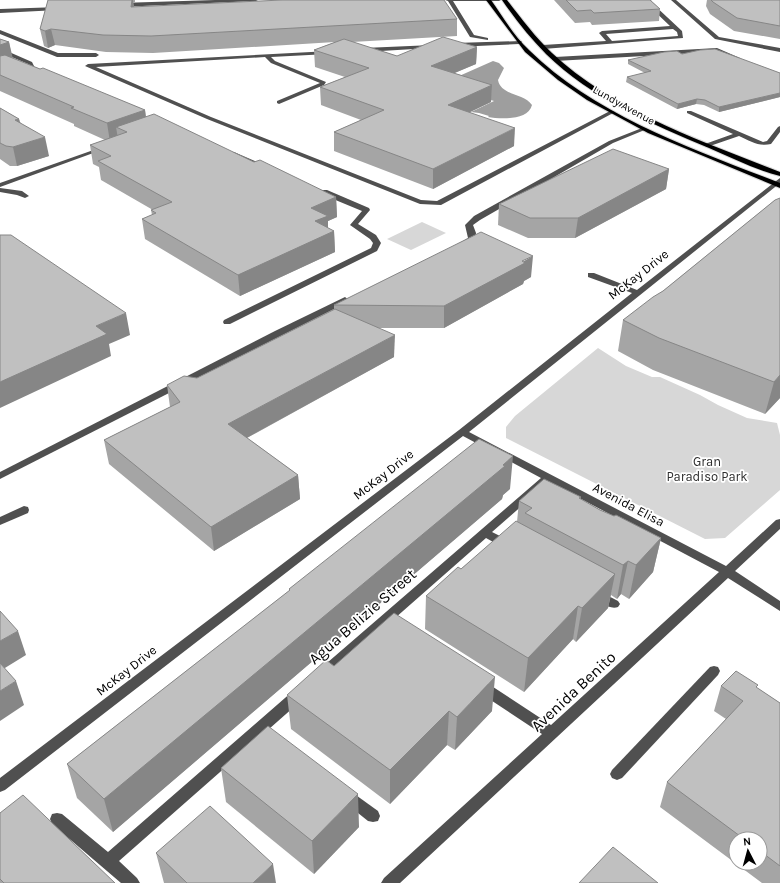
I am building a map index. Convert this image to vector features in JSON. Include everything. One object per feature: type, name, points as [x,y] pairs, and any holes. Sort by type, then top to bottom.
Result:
[{"type":"main road","name":"Lundy Avenue","points":[[488,0],[517,40],[532,56],[564,83],[612,112],[644,129],[697,153],[778,183]]},
{"type":"main road","name":"Lundy Avenue","points":[[504,0],[543,47],[555,59],[570,71],[622,105],[708,145],[780,174]]},
{"type":"street","points":[[114,6],[256,0]]},
{"type":"street","points":[[449,0],[499,0]]},
{"type":"street","points":[[449,0],[472,36],[475,38],[517,40]]},
{"type":"street","points":[[543,47],[676,38],[681,36],[675,27],[650,4],[649,0]]},
{"type":"street","points":[[673,0],[717,38],[780,50]]},
{"type":"street","points":[[0,11],[62,8]]},
{"type":"street","points":[[611,43],[602,33],[675,27]]},
{"type":"street","points":[[0,32],[57,55],[96,55]]},
{"type":"street","points":[[447,46],[517,40]]},
{"type":"street","points":[[355,50],[439,46]]},
{"type":"street","points":[[0,50],[25,63],[30,63],[33,69],[47,75]]},
{"type":"street","points":[[555,59],[716,50],[745,61]]},
{"type":"street","points":[[332,52],[88,66],[216,121],[420,202],[430,203],[438,203],[612,112]]},
{"type":"street","points":[[266,55],[273,62],[323,82],[322,84],[279,102]]},
{"type":"street","points":[[689,112],[762,144],[769,143],[780,128]]},
{"type":"street","points":[[451,249],[472,239],[472,233],[469,225],[477,218],[611,142],[644,129]]},
{"type":"street","points":[[708,145],[739,134]]},
{"type":"street","points":[[0,185],[111,145]]},
{"type":"street","points":[[226,150],[272,170]]},
{"type":"street","name":"McKay Drive","points":[[0,786],[462,432],[778,183]]},
{"type":"street","points":[[0,190],[19,193],[25,196]]},
{"type":"street","points":[[227,322],[374,249],[377,243],[373,236],[354,225],[366,210],[319,190]]},
{"type":"street","points":[[591,275],[638,294]]},
{"type":"street","points":[[0,476],[265,339],[353,296]]},
{"type":"street","name":"Avenida Elisa","points":[[462,432],[728,572],[780,607]]},
{"type":"street","name":"Agua Belizie Street","points":[[108,861],[548,477]]},
{"type":"street","points":[[0,521],[24,510]]},
{"type":"street","name":"Avenida Benito","points":[[389,883],[780,524]]},
{"type":"street","points":[[484,532],[516,550]]},
{"type":"street","points":[[586,589],[614,604]]},
{"type":"street","points":[[382,622],[396,630]]},
{"type":"street","points":[[617,774],[714,671]]},
{"type":"street","points":[[469,678],[552,733]]},
{"type":"street","points":[[259,729],[272,739]]},
{"type":"street","points":[[335,787],[373,816]]},
{"type":"street","points":[[57,819],[132,883]]},
{"type":"green space","points":[[422,222],[446,233],[411,250],[387,239]]},
{"type":"green space","name":"Gran Paradiso Park","points":[[598,348],[626,366],[652,377],[660,377],[747,418],[777,423],[780,435],[780,490],[725,538],[705,539],[506,438],[506,427],[515,416]]},
{"type":"shaded area","points":[[493,61],[499,63],[504,68],[498,80],[503,89],[524,98],[532,105],[525,114],[513,118],[499,118],[488,117],[489,116],[471,112],[494,101],[441,84]]},
{"type":"building","points":[[48,0],[132,0],[131,7],[282,0],[444,0],[457,19],[151,36],[103,35],[51,29],[45,31],[40,29]]},
{"type":"building","points":[[566,0],[650,0],[660,9],[594,13],[591,10],[577,11]]},
{"type":"building","points":[[711,0],[780,0],[780,26],[737,18]]},
{"type":"building","points":[[443,37],[477,47],[431,66],[492,85],[448,105],[515,128],[433,169],[334,132],[384,110],[320,87],[369,68],[314,50],[344,39],[397,56]]},
{"type":"building","points":[[0,39],[9,42],[0,45]]},
{"type":"building","points":[[715,49],[780,73],[780,93],[719,107],[705,100],[697,99],[678,104],[627,77],[651,71],[628,60],[664,52],[677,51],[682,54],[700,50]]},
{"type":"building","points":[[5,55],[40,69],[43,68],[145,110],[107,123],[0,75],[0,56]]},
{"type":"building","points":[[0,108],[19,119],[15,120],[45,137],[13,147],[0,143]]},
{"type":"building","points":[[154,114],[254,162],[260,160],[336,197],[311,208],[328,216],[315,221],[334,231],[238,275],[142,219],[156,213],[151,210],[172,202],[98,161],[111,156],[90,145],[127,132],[116,127]]},
{"type":"building","points":[[613,149],[669,169],[578,218],[530,218],[499,204]]},
{"type":"building","points":[[780,198],[780,375],[774,382],[659,338],[623,320],[663,291],[775,200]]},
{"type":"building","points":[[481,232],[533,256],[522,261],[525,263],[444,306],[334,305]]},
{"type":"building","points":[[0,235],[11,235],[126,313],[96,326],[107,334],[0,382]]},
{"type":"building","points":[[335,309],[395,335],[228,424],[298,475],[211,527],[104,440],[180,402],[167,385],[184,376],[197,378]]},
{"type":"building","points":[[479,439],[513,456],[503,465],[505,466],[104,799],[67,764],[290,590],[289,589]]},
{"type":"building","points":[[544,479],[581,497],[579,498],[600,510],[614,516],[616,515],[661,538],[636,565],[628,561],[623,565],[525,513],[532,508],[519,501]]},
{"type":"building","points":[[516,521],[615,574],[582,608],[578,606],[528,658],[426,596],[458,567],[461,569]]},
{"type":"building","points":[[0,611],[18,631],[0,641]]},
{"type":"building","points":[[394,613],[495,677],[457,717],[449,711],[390,770],[287,695],[326,660],[334,666]]},
{"type":"building","points":[[0,663],[16,681],[0,691]]},
{"type":"building","points":[[736,671],[758,685],[756,687],[780,703],[780,866],[768,857],[768,831],[733,831],[667,782],[743,701],[721,686]]},
{"type":"building","points":[[268,726],[358,794],[312,841],[221,768]]},
{"type":"building","points":[[23,795],[115,883],[4,883],[0,879],[0,813]]},
{"type":"building","points":[[210,806],[273,864],[253,883],[187,883],[156,853]]},
{"type":"building","points":[[613,847],[658,883],[579,883]]}]
